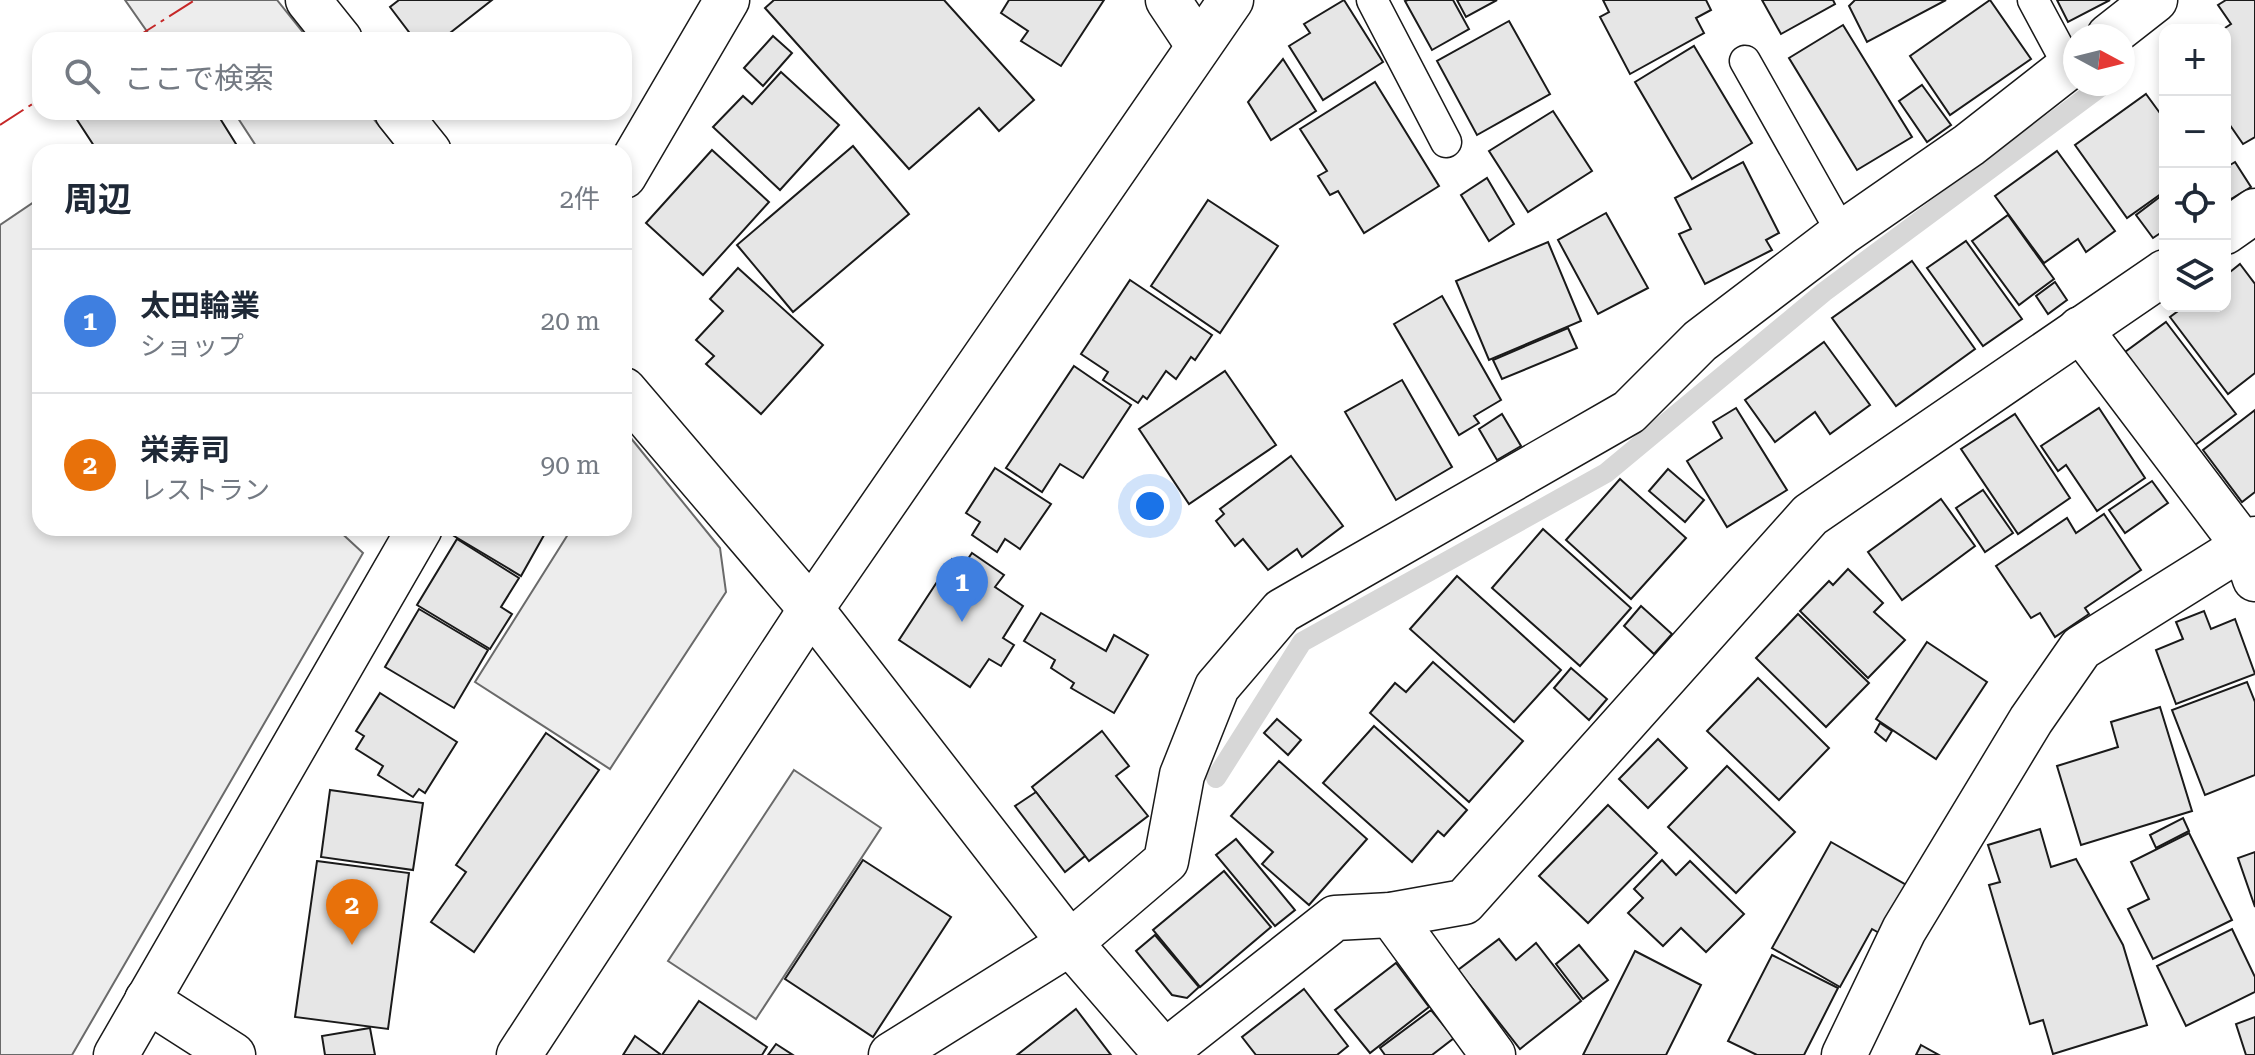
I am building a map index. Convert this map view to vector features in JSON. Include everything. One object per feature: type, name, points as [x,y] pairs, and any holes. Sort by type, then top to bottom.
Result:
[{"type":"street","points":[[308,0],[334,32]]},
{"type":"street","points":[[632,162],[727,0]]},
{"type":"street","points":[[1168,0],[1198,45]]},
{"type":"street","points":[[519,1055],[811,609],[1231,0]]},
{"type":"street","points":[[2124,24],[2155,0]]},
{"type":"street","points":[[891,1055],[1070,943],[1166,861],[1182,775],[1217,687],[1282,611],[1629,412],[1700,341],[1842,233],[1969,145],[2063,72]]},
{"type":"street","points":[[403,120],[423,144]]},
{"type":"street","points":[[2231,228],[2255,211]]},
{"type":"street","points":[[632,399],[811,609],[1070,943],[1166,1053],[1335,918],[1391,915],[1464,902],[1810,515],[2159,276]]},
{"type":"street","points":[[1844,1055],[1904,930],[2031,720],[2081,648],[2251,555],[2080,329]]},
{"type":"street","points":[[116,1055],[415,536]]},
{"type":"street","points":[[1391,915],[1493,1055]]},
{"type":"street","points":[[147,1000],[233,1055]]},
{"type":"lane","points":[[1372,0],[1446,142]]},
{"type":"lane","points":[[2033,0],[2063,50]]},
{"type":"lane","points":[[1745,61],[1842,233]]},
{"type":"shaded area","points":[[125,0],[277,0],[303,32],[147,32]]},
{"type":"shaded area","points":[[239,120],[374,120],[394,144],[255,144]]},
{"type":"shaded area","points":[[32,203],[32,536],[345,536],[363,553],[72,1055],[0,1055],[0,225]]},
{"type":"shaded area","points":[[632,439],[720,548],[726,592],[610,769],[475,682],[567,536],[632,536]]},
{"type":"shaded area","points":[[794,770],[881,828],[756,1019],[668,961]]},
{"type":"building","points":[[399,0],[492,0],[451,32],[409,32],[390,7]]},
{"type":"building","points":[[774,0],[944,0],[1034,100],[999,131],[979,108],[909,169],[765,8]]},
{"type":"building","points":[[1009,0],[1104,0],[1061,66],[1021,41],[1028,31],[1001,13]]},
{"type":"building","points":[[1344,0],[1383,62],[1323,100],[1289,46],[1310,33],[1304,24]]},
{"type":"building","points":[[1453,0],[1469,29],[1432,50],[1405,1]]},
{"type":"building","points":[[1457,0],[1497,0],[1466,17]]},
{"type":"building","points":[[1603,0],[1706,0],[1711,10],[1696,18],[1704,33],[1630,74],[1600,17],[1609,12]]},
{"type":"building","points":[[1762,0],[1833,0],[1835,4],[1781,34]]},
{"type":"building","points":[[1855,0],[1946,0],[1867,42],[1849,6]]},
{"type":"building","points":[[1990,0],[2031,59],[1950,115],[1910,56]]},
{"type":"building","points":[[2057,0],[2110,0],[2068,22]]},
{"type":"building","points":[[2226,0],[2255,0],[2255,137],[2243,144],[2231,127],[2231,24],[2218,5]]},
{"type":"building","points":[[1509,21],[1550,94],[1477,135],[1437,61]]},
{"type":"building","points":[[1843,25],[1912,137],[1857,170],[1789,58]]},
{"type":"building","points":[[773,36],[792,53],[763,86],[744,68]]},
{"type":"building","points":[[1694,46],[1752,143],[1692,179],[1635,82]]},
{"type":"building","points":[[1283,59],[1316,111],[1271,140],[1248,102]]},
{"type":"building","points":[[781,72],[839,125],[780,190],[713,127],[743,96],[752,104]]},
{"type":"building","points":[[1375,82],[1439,186],[1364,233],[1338,191],[1330,195],[1318,176],[1327,171],[1300,129]]},
{"type":"building","points":[[1922,85],[1951,125],[1927,142],[1899,101]]},
{"type":"building","points":[[2146,94],[2159,112],[2159,195],[2127,218],[2075,145]]},
{"type":"building","points":[[1553,111],[1592,171],[1528,212],[1489,151]]},
{"type":"building","points":[[77,120],[221,120],[236,144],[93,144]]},
{"type":"building","points":[[853,146],[909,214],[793,312],[737,245]]},
{"type":"building","points":[[712,150],[769,202],[703,275],[646,223]]},
{"type":"building","points":[[2057,151],[2115,231],[2086,252],[2078,239],[2044,263],[1995,196]]},
{"type":"building","points":[[1743,162],[1779,233],[1766,240],[1772,250],[1705,284],[1679,234],[1691,229],[1675,198]]},
{"type":"building","points":[[2235,162],[2251,187],[2231,199],[2231,168]]},
{"type":"building","points":[[1487,178],[1514,224],[1489,241],[1461,195]]},
{"type":"building","points":[[2159,198],[2159,234],[2153,238],[2136,215]]},
{"type":"building","points":[[1208,200],[1278,246],[1220,333],[1151,286]]},
{"type":"building","points":[[1606,213],[1648,288],[1598,314],[1558,240]]},
{"type":"building","points":[[2008,215],[2054,279],[2019,305],[1972,241]]},
{"type":"building","points":[[1966,241],[2022,319],[1983,346],[1927,268]]},
{"type":"building","points":[[1548,242],[1581,321],[1489,360],[1456,281]]},
{"type":"building","points":[[1912,261],[1975,349],[1896,406],[1832,318]]},
{"type":"building","points":[[2240,264],[2255,284],[2255,373],[2228,394],[2170,317],[2177,312],[2231,312],[2231,271]]},
{"type":"building","points":[[738,268],[823,345],[761,414],[706,364],[714,356],[696,340],[723,311],[710,299]]},
{"type":"building","points":[[1130,280],[1212,335],[1195,360],[1191,357],[1176,379],[1166,371],[1147,399],[1143,396],[1138,403],[1103,380],[1108,372],[1081,354]]},
{"type":"building","points":[[2055,282],[2067,300],[2048,314],[2036,296]]},
{"type":"building","points":[[1442,296],[1501,400],[1474,416],[1479,423],[1459,435],[1394,324]]},
{"type":"building","points":[[2166,322],[2236,414],[2195,445],[2125,352]]},
{"type":"building","points":[[1568,328],[1577,348],[1502,379],[1493,360]]},
{"type":"building","points":[[1824,342],[1870,405],[1830,434],[1815,412],[1775,442],[1745,400]]},
{"type":"building","points":[[1074,366],[1131,405],[1083,478],[1060,464],[1042,492],[1006,468]]},
{"type":"building","points":[[1225,371],[1276,445],[1189,504],[1139,429]]},
{"type":"building","points":[[1402,380],[1452,467],[1396,500],[1345,412]]},
{"type":"building","points":[[1736,408],[1787,490],[1727,527],[1687,461],[1722,438],[1713,422]]},
{"type":"building","points":[[2099,408],[2145,478],[2097,511],[2066,465],[2058,471],[2041,446]]},
{"type":"building","points":[[2255,410],[2255,492],[2242,502],[2203,450]]},
{"type":"building","points":[[1502,414],[1521,446],[1497,460],[1479,429]]},
{"type":"building","points":[[2015,414],[2070,498],[2018,534],[1961,449]]},
{"type":"building","points":[[1291,456],[1343,526],[1302,557],[1297,549],[1268,570],[1243,539],[1235,546],[1216,521],[1224,514],[1220,509]]},
{"type":"building","points":[[995,468],[1051,504],[1020,549],[1005,539],[997,552],[972,535],[980,522],[966,513]]},
{"type":"building","points":[[1668,469],[1704,500],[1685,522],[1649,491]]},
{"type":"building","points":[[1620,479],[1686,538],[1631,599],[1566,540]]},
{"type":"building","points":[[2152,481],[2168,503],[2125,533],[2109,510]]},
{"type":"building","points":[[1983,490],[2013,533],[1985,552],[1956,508]]},
{"type":"building","points":[[1941,499],[1975,546],[1902,600],[1868,552]]},
{"type":"building","points":[[2104,514],[2141,570],[2085,608],[2089,614],[2055,637],[2040,613],[2031,618],[1996,566],[2067,518],[2076,533]]},
{"type":"building","points":[[1543,529],[1631,608],[1580,666],[1492,588]]},
{"type":"building","points":[[454,536],[544,536],[521,576]]},
{"type":"building","points":[[457,539],[519,578],[501,607],[512,614],[490,649],[417,605]]},
{"type":"building","points":[[972,553],[1004,575],[995,587],[1023,606],[1003,638],[1014,645],[1001,666],[989,659],[970,687],[899,640],[952,559],[963,566]]},
{"type":"building","points":[[1848,569],[1883,603],[1874,612],[1905,640],[1868,678],[1800,611],[1829,581],[1833,585]]},
{"type":"building","points":[[1457,576],[1561,670],[1514,722],[1410,629]]},
{"type":"building","points":[[1641,606],[1672,634],[1654,654],[1624,626]]},
{"type":"building","points":[[419,609],[488,650],[454,708],[385,667]]},
{"type":"building","points":[[2204,611],[2211,629],[2235,619],[2255,674],[2176,704],[2156,650],[2183,639],[2176,622]]},
{"type":"building","points":[[1041,613],[1106,651],[1114,635],[1148,655],[1114,713],[1071,688],[1074,683],[1051,668],[1055,660],[1024,641]]},
{"type":"building","points":[[1798,614],[1869,683],[1826,727],[1756,658]]},
{"type":"building","points":[[1927,642],[1987,682],[1936,759],[1876,719]]},
{"type":"building","points":[[1433,662],[1523,741],[1469,802],[1370,713],[1395,683],[1406,692]]},
{"type":"building","points":[[1571,668],[1607,699],[1589,720],[1554,688]]},
{"type":"building","points":[[1758,678],[1829,748],[1779,800],[1707,731]]},
{"type":"building","points":[[2247,682],[2255,702],[2255,775],[2205,795],[2172,710]]},
{"type":"building","points":[[380,693],[457,742],[425,793],[419,789],[413,797],[378,775],[383,766],[356,749],[364,736],[356,731]]},
{"type":"building","points":[[2160,707],[2192,811],[2081,845],[2057,766],[2118,747],[2111,722]]},
{"type":"building","points":[[1277,719],[1301,740],[1288,755],[1264,733]]},
{"type":"building","points":[[1880,723],[1892,731],[1886,741],[1875,732]]},
{"type":"building","points":[[1374,726],[1467,810],[1444,836],[1438,831],[1412,862],[1323,783]]},
{"type":"building","points":[[1102,731],[1129,766],[1116,776],[1148,816],[1089,861],[1032,787]]},
{"type":"building","points":[[546,733],[599,770],[474,952],[431,922],[466,872],[456,865]]},
{"type":"building","points":[[1658,739],[1687,768],[1648,808],[1619,779]]},
{"type":"building","points":[[1279,761],[1367,839],[1309,905],[1262,864],[1273,852],[1231,816]]},
{"type":"building","points":[[1727,766],[1795,832],[1736,893],[1668,827]]},
{"type":"building","points":[[330,790],[423,803],[413,870],[321,857]]},
{"type":"building","points":[[1036,792],[1085,856],[1065,872],[1015,806]]},
{"type":"building","points":[[1608,805],[1657,853],[1588,923],[1539,876]]},
{"type":"building","points":[[2183,818],[2189,831],[2156,848],[2150,835]]},
{"type":"building","points":[[2040,829],[2051,867],[2076,859],[2123,945],[2147,1025],[2053,1054],[2043,1020],[2030,1024],[1989,885],[2000,882],[1988,845]]},
{"type":"building","points":[[2189,833],[2232,920],[2153,959],[2128,909],[2149,899],[2131,862]]},
{"type":"building","points":[[1236,839],[1295,910],[1275,926],[1216,855]]},
{"type":"building","points":[[1831,842],[1908,886],[1881,934],[1872,929],[1840,987],[1772,948]]},
{"type":"building","points":[[2255,852],[2255,907],[2238,858]]},
{"type":"building","points":[[863,860],[951,917],[873,1037],[785,979]]},
{"type":"building","points":[[1662,860],[1676,875],[1690,861],[1744,914],[1706,952],[1681,928],[1663,946],[1628,913],[1643,898],[1634,889]]},
{"type":"building","points":[[317,861],[409,873],[388,1029],[295,1017]]},
{"type":"building","points":[[1224,871],[1271,927],[1200,987],[1153,930]]},
{"type":"building","points":[[2232,929],[2255,977],[2255,992],[2186,1026],[2157,966]]},
{"type":"building","points":[[1155,935],[1199,987],[1187,998],[1172,995],[1136,951]]},
{"type":"building","points":[[1499,939],[1516,960],[1536,943],[1581,1001],[1520,1049],[1458,970]]},
{"type":"building","points":[[1579,945],[1608,980],[1583,999],[1556,964]]},
{"type":"building","points":[[1635,951],[1701,985],[1666,1055],[1583,1055]]},
{"type":"building","points":[[1772,955],[1838,988],[1804,1055],[1757,1055],[1728,1041]]},
{"type":"building","points":[[1396,963],[1429,1007],[1370,1053],[1335,1010]]},
{"type":"building","points":[[1304,989],[1348,1046],[1337,1055],[1256,1055],[1242,1037]]},
{"type":"building","points":[[699,1001],[767,1047],[762,1055],[662,1055]]},
{"type":"building","points":[[1076,1009],[1111,1055],[1017,1055]]},
{"type":"building","points":[[1431,1010],[1454,1038],[1432,1055],[1385,1055],[1380,1048]]},
{"type":"building","points":[[2255,1017],[2255,1055],[2246,1055],[2236,1024]]},
{"type":"building","points":[[370,1028],[375,1055],[325,1055],[322,1036]]},
{"type":"building","points":[[635,1036],[660,1054],[660,1055],[623,1055]]},
{"type":"building","points":[[776,1044],[793,1055],[768,1055]]},
{"type":"building","points":[[1921,1045],[1939,1055],[1916,1055]]},
{"type":"waterway","points":[[1216,778],[1302,642],[1606,473],[1824,292],[2088,96]]},
{"type":"power","points":[[145,32],[195,0]]},
{"type":"power","points":[[0,125],[32,104]]},
{"type":"place","name":"太田輪業","points":[[962,622]]},
{"type":"place","name":"栄寿司","points":[[352,945]]}]
